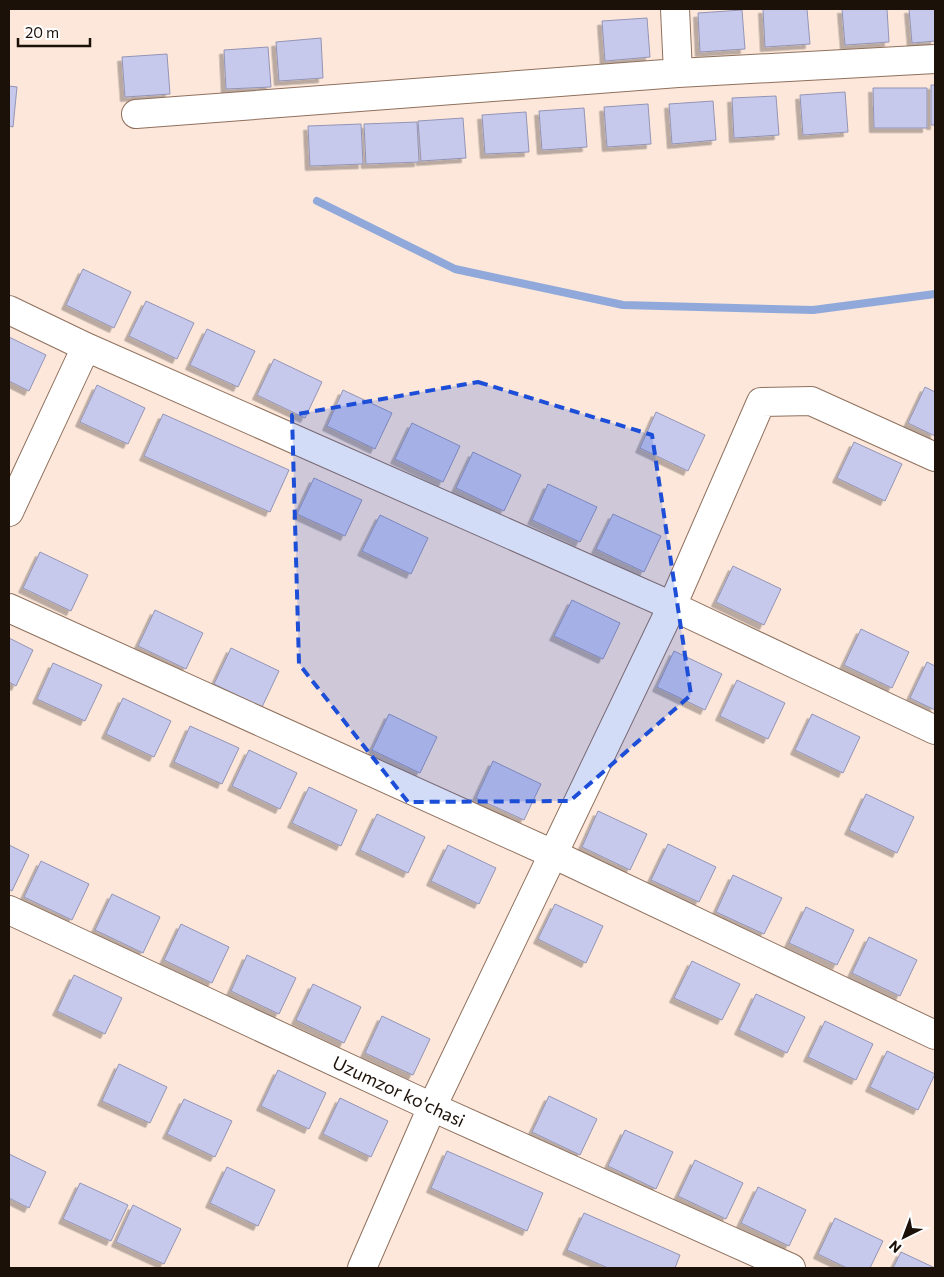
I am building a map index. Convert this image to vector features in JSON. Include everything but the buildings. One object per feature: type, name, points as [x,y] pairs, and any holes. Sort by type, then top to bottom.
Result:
[{"type":"street","points":[[675,9],[678,73]]},
{"type":"street","points":[[136,114],[678,73],[935,59]]},
{"type":"street","points":[[9,310],[86,347],[672,606],[935,730]]},
{"type":"street","points":[[9,512],[86,347]]},
{"type":"street","points":[[362,1268],[432,1107],[672,606],[761,402],[810,401],[935,457]]},
{"type":"street","points":[[9,608],[553,854],[935,1035]]},
{"type":"street","name":"Uzumzor ko'chasi","points":[[9,910],[432,1107],[791,1268]]},
{"type":"highlighted area","points":[[478,382],[652,435],[691,695],[570,801],[408,802],[299,664],[292,415]]},
{"type":"waterway","points":[[317,201],[455,269],[623,305],[813,310],[935,294]]}]
